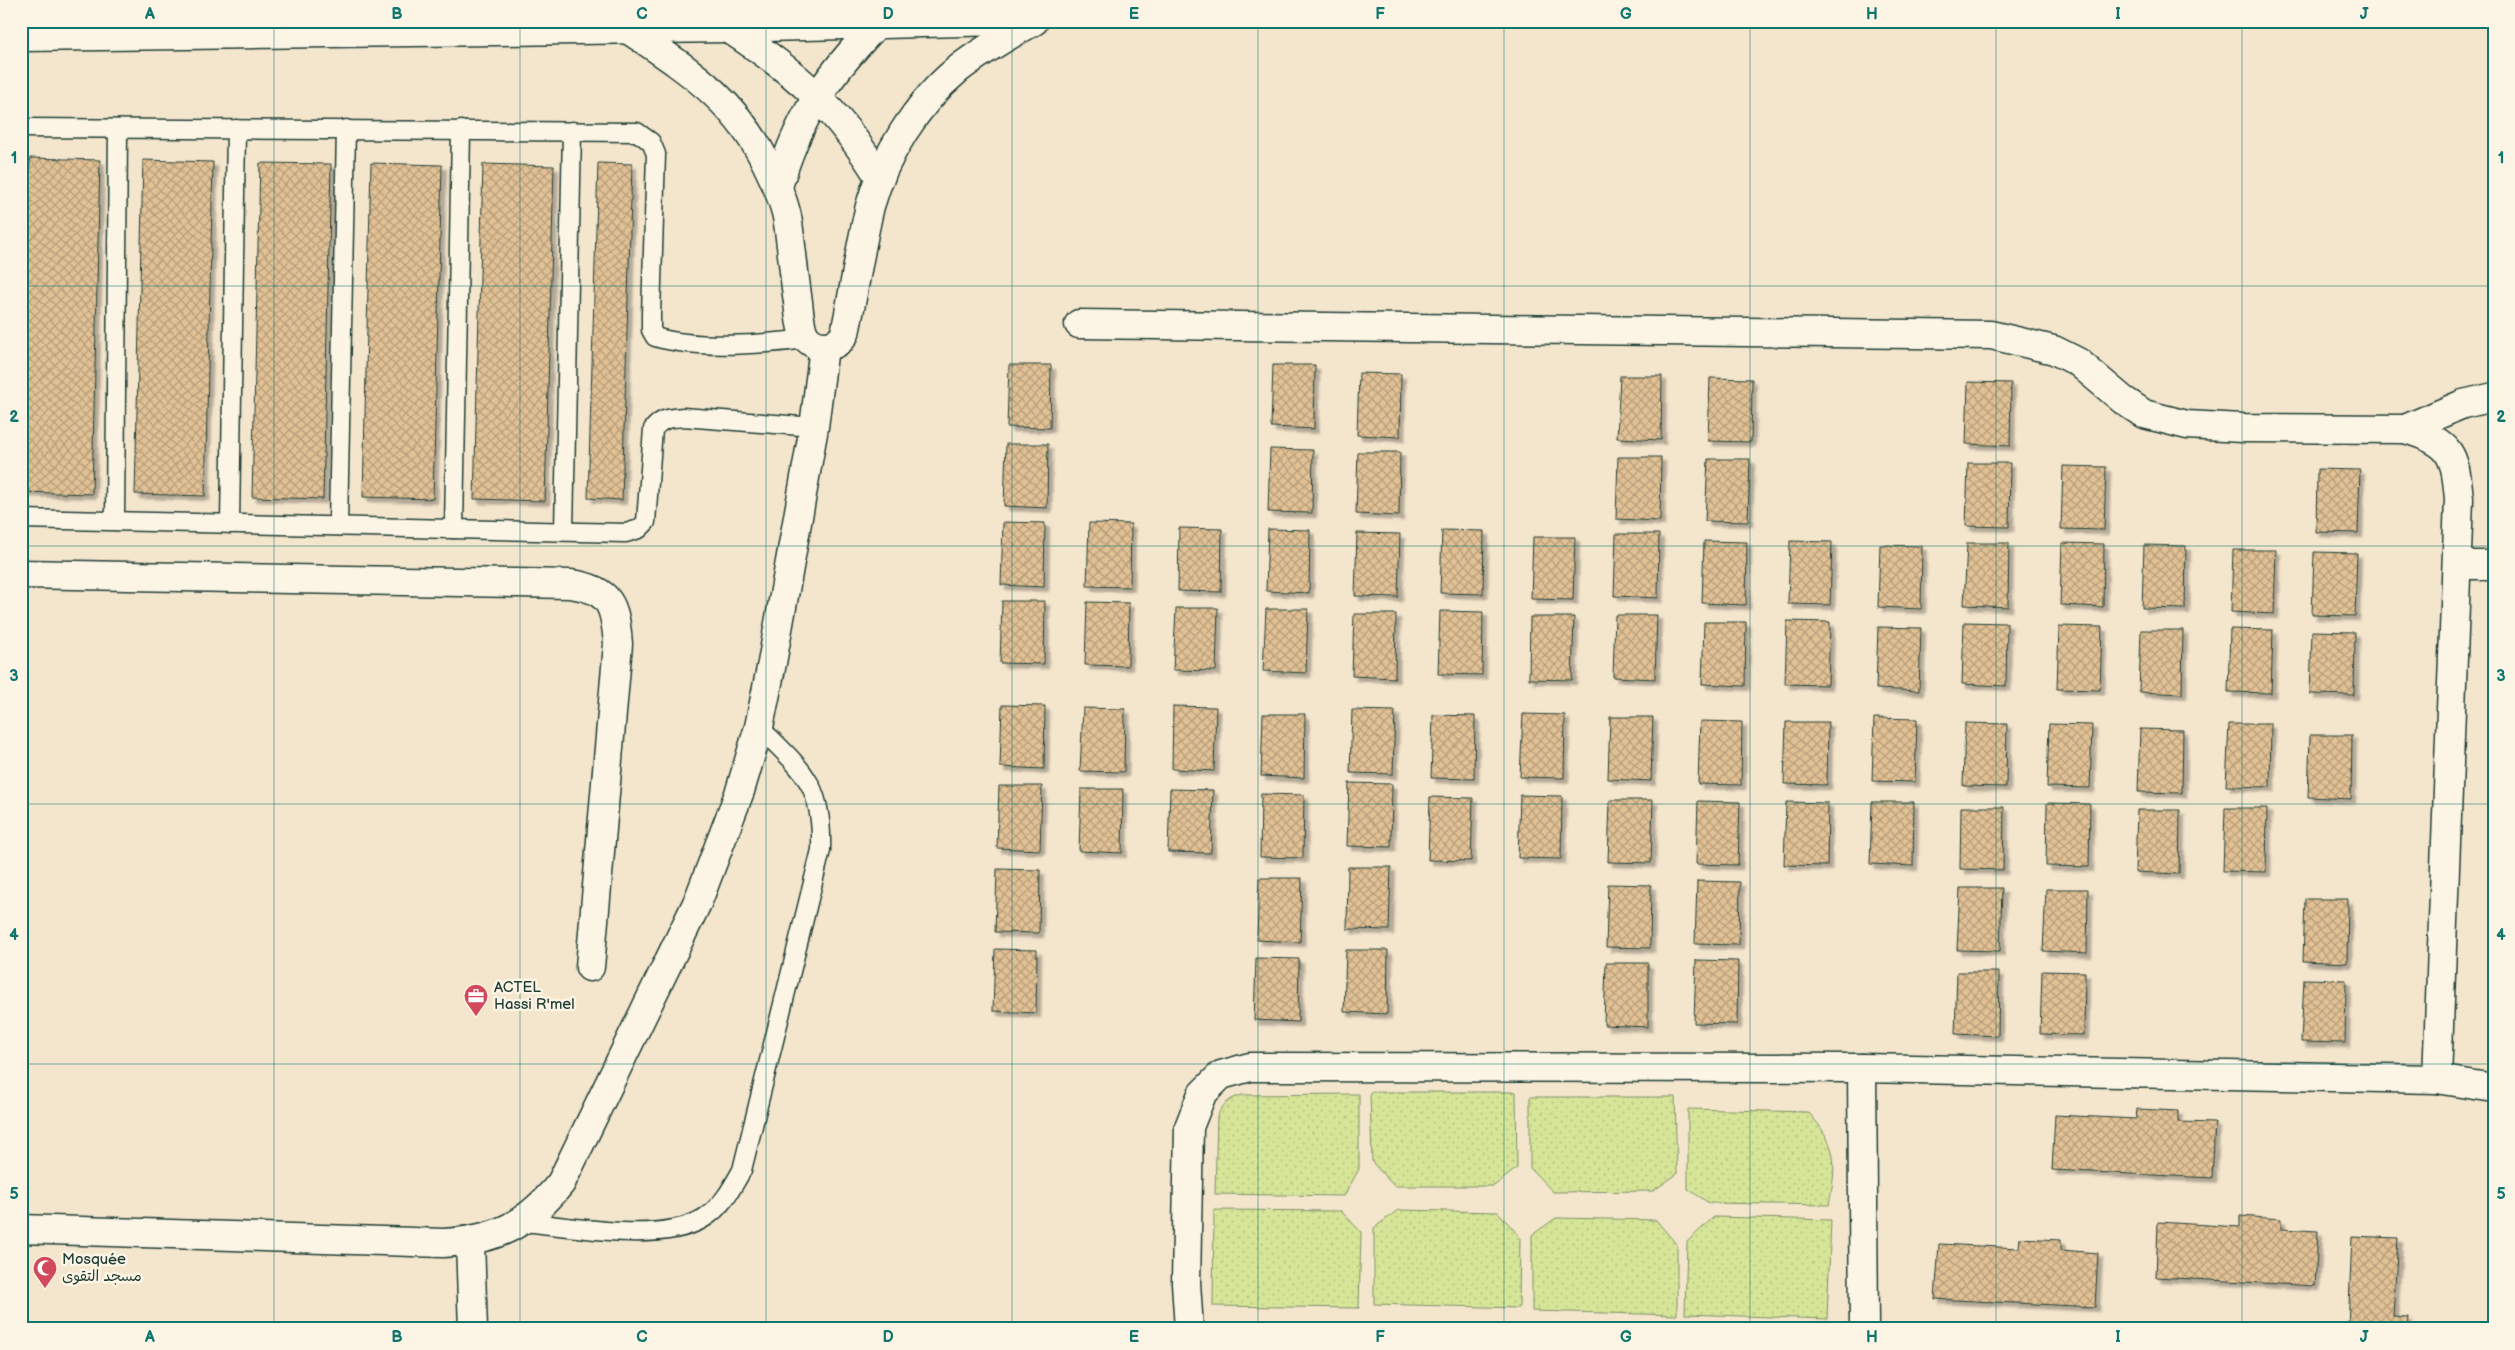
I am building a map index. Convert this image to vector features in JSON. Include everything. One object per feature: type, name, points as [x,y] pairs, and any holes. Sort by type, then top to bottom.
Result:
[{"type":"street","points":[[21,37],[728,28],[819,24],[876,26],[1001,21]]},
{"type":"street","points":[[626,28],[685,68],[715,92],[741,120],[762,152],[778,187],[788,221],[804,333],[816,343],[840,342],[845,333],[870,206],[880,178],[900,138],[932,96],[963,66],[992,45],[1034,21]]},
{"type":"street","points":[[778,187],[787,155],[817,94],[834,71],[876,26]]},
{"type":"street","points":[[728,28],[775,59],[817,94],[851,134],[880,178]]},
{"type":"street","points":[[1079,324],[1991,335],[2054,350],[2078,362],[2123,400],[2144,414],[2187,425],[2242,428],[2405,429],[2426,435],[2443,445],[2456,466],[2459,499],[2437,1079]]},
{"type":"street","points":[[21,1229],[442,1243],[470,1242],[497,1234],[522,1222],[544,1204],[561,1183],[698,901],[740,791],[759,727],[814,427],[816,343]]},
{"type":"street","points":[[2405,429],[2463,404],[2494,397]]},
{"type":"street","points":[[2457,565],[2494,565]]},
{"type":"street","points":[[21,574],[570,584],[589,586],[605,596],[616,615],[618,644],[590,967]]},
{"type":"street","points":[[1189,1329],[1186,1283],[1189,1126],[1202,1094],[1221,1074],[1250,1067],[1862,1068],[2437,1079],[2494,1088]]},
{"type":"street","points":[[1862,1068],[1864,1329]]},
{"type":"street","points":[[470,1242],[473,1329]]},
{"type":"lane","points":[[21,128],[637,132],[651,142],[656,154],[651,314],[651,330],[656,337],[665,340],[735,344],[816,343]]},
{"type":"lane","points":[[115,521],[118,128]]},
{"type":"lane","points":[[230,524],[236,129]]},
{"type":"lane","points":[[338,526],[346,130]]},
{"type":"lane","points":[[454,529],[461,130]]},
{"type":"lane","points":[[564,531],[572,131]]},
{"type":"lane","points":[[21,519],[626,532],[640,529],[646,522],[653,429],[659,422],[667,418],[683,417],[814,427]]},
{"type":"lane","points":[[522,1222],[651,1233],[678,1230],[705,1218],[728,1197],[742,1170],[821,850],[822,825],[815,791],[802,770],[759,727]]},
{"type":"green space","points":[[1370,1092],[1516,1092],[1517,1168],[1494,1186],[1394,1186],[1372,1162]]},
{"type":"green space","points":[[1359,1094],[1359,1169],[1344,1196],[1215,1194],[1217,1117],[1224,1105],[1230,1100],[1242,1095]]},
{"type":"green space","points":[[1530,1097],[1675,1097],[1677,1174],[1653,1191],[1553,1192],[1530,1168]]},
{"type":"green space","points":[[1688,1109],[1808,1112],[1825,1135],[1833,1155],[1834,1166],[1829,1205],[1709,1203],[1688,1189]]},
{"type":"green space","points":[[1214,1210],[1341,1211],[1361,1232],[1359,1308],[1213,1306]]},
{"type":"green space","points":[[1398,1210],[1498,1212],[1520,1237],[1519,1308],[1374,1304],[1374,1228]]},
{"type":"green space","points":[[1714,1217],[1831,1220],[1827,1319],[1685,1314],[1687,1242]]},
{"type":"green space","points":[[1556,1218],[1656,1220],[1677,1245],[1677,1315],[1532,1311],[1532,1235]]},
{"type":"building","points":[[30,158],[100,160],[92,494],[22,492]]},
{"type":"building","points":[[143,160],[213,162],[205,496],[135,494]]},
{"type":"building","points":[[260,163],[331,164],[323,499],[252,497]]},
{"type":"building","points":[[371,163],[442,165],[433,499],[363,497]]},
{"type":"building","points":[[598,163],[632,164],[622,500],[588,498]]},
{"type":"building","points":[[483,164],[554,166],[545,501],[474,499]]},
{"type":"building","points":[[1009,365],[1051,365],[1050,428],[1007,427]]},
{"type":"building","points":[[1273,365],[1315,365],[1314,429],[1271,427]]},
{"type":"building","points":[[1359,373],[1401,374],[1400,437],[1357,435]]},
{"type":"building","points":[[1620,376],[1662,376],[1661,440],[1617,438]]},
{"type":"building","points":[[1710,378],[1752,379],[1751,442],[1708,441]]},
{"type":"building","points":[[1968,382],[2011,383],[2010,446],[1966,444]]},
{"type":"building","points":[[1006,444],[1048,444],[1047,508],[1004,506]]},
{"type":"building","points":[[1270,449],[1313,450],[1312,513],[1268,512]]},
{"type":"building","points":[[1358,452],[1400,452],[1399,516],[1356,514]]},
{"type":"building","points":[[1618,457],[1661,457],[1660,521],[1616,519]]},
{"type":"building","points":[[1708,459],[1750,459],[1748,522],[1705,521]]},
{"type":"building","points":[[1968,463],[2010,463],[2009,527],[1966,526]]},
{"type":"building","points":[[2063,466],[2106,467],[2104,530],[2061,529]]},
{"type":"building","points":[[2317,469],[2360,470],[2358,533],[2316,532]]},
{"type":"building","points":[[1003,522],[1045,523],[1044,587],[1001,585]]},
{"type":"building","points":[[1089,523],[1131,524],[1130,587],[1087,586]]},
{"type":"building","points":[[1179,528],[1222,529],[1221,592],[1178,591]]},
{"type":"building","points":[[1268,529],[1310,530],[1309,593],[1266,591]]},
{"type":"building","points":[[1442,530],[1484,531],[1483,594],[1440,593]]},
{"type":"building","points":[[1357,533],[1400,534],[1398,597],[1355,596]]},
{"type":"building","points":[[1616,534],[1659,534],[1658,598],[1614,596]]},
{"type":"building","points":[[1533,537],[1575,537],[1573,600],[1531,599]]},
{"type":"building","points":[[1704,541],[1747,542],[1746,605],[1702,603]]},
{"type":"building","points":[[1790,541],[1832,542],[1830,605],[1788,604]]},
{"type":"building","points":[[1967,543],[2009,543],[2008,607],[1964,605]]},
{"type":"building","points":[[2062,543],[2104,544],[2103,607],[2060,605]]},
{"type":"building","points":[[1880,545],[1922,546],[1921,609],[1878,607]]},
{"type":"building","points":[[2144,545],[2186,546],[2185,609],[2142,608]]},
{"type":"building","points":[[2233,550],[2276,550],[2274,614],[2231,612]]},
{"type":"building","points":[[2314,552],[2357,553],[2355,616],[2312,615]]},
{"type":"building","points":[[1002,601],[1045,601],[1044,664],[1000,663]]},
{"type":"building","points":[[1087,602],[1129,603],[1128,666],[1085,665]]},
{"type":"building","points":[[1176,608],[1218,608],[1216,671],[1173,670]]},
{"type":"building","points":[[1266,609],[1308,609],[1306,673],[1263,671]]},
{"type":"building","points":[[1440,611],[1483,612],[1482,675],[1438,674]]},
{"type":"building","points":[[1354,614],[1396,614],[1395,678],[1352,676]]},
{"type":"building","points":[[1615,615],[1657,615],[1655,679],[1613,677]]},
{"type":"building","points":[[1530,617],[1574,617],[1572,680],[1529,679]]},
{"type":"building","points":[[1787,621],[1830,622],[1828,685],[1785,684]]},
{"type":"building","points":[[1704,622],[1746,622],[1745,686],[1702,684]]},
{"type":"building","points":[[1964,622],[2007,623],[2006,686],[1962,684]]},
{"type":"building","points":[[2059,626],[2102,627],[2100,690],[2057,689]]},
{"type":"building","points":[[1878,627],[1921,628],[1919,691],[1876,689]]},
{"type":"building","points":[[2230,629],[2273,630],[2271,693],[2228,692]]},
{"type":"building","points":[[2141,630],[2183,630],[2182,694],[2139,692]]},
{"type":"building","points":[[2312,631],[2355,632],[2354,695],[2310,694]]},
{"type":"building","points":[[1002,705],[1045,706],[1044,769],[1000,767]]},
{"type":"building","points":[[1173,706],[1216,707],[1214,771],[1172,769]]},
{"type":"building","points":[[1083,708],[1125,709],[1124,772],[1080,771]]},
{"type":"building","points":[[1352,710],[1395,711],[1393,774],[1350,773]]},
{"type":"building","points":[[1263,714],[1305,714],[1304,778],[1261,776]]},
{"type":"building","points":[[1523,714],[1565,715],[1564,778],[1520,777]]},
{"type":"building","points":[[1433,715],[1475,716],[1474,779],[1431,778]]},
{"type":"building","points":[[1610,717],[1653,717],[1651,781],[1608,779]]},
{"type":"building","points":[[1874,718],[1917,719],[1915,782],[1872,781]]},
{"type":"building","points":[[1700,721],[1742,722],[1741,785],[1698,784]]},
{"type":"building","points":[[1786,722],[1828,722],[1827,785],[1784,784]]},
{"type":"building","points":[[1965,723],[2007,724],[2006,787],[1963,786]]},
{"type":"building","points":[[2049,724],[2092,725],[2090,788],[2047,787]]},
{"type":"building","points":[[2229,724],[2271,724],[2270,787],[2226,786]]},
{"type":"building","points":[[2140,729],[2183,730],[2182,793],[2138,792]]},
{"type":"building","points":[[2310,735],[2352,735],[2351,799],[2308,797]]},
{"type":"building","points":[[1349,783],[1392,784],[1391,847],[1347,846]]},
{"type":"building","points":[[999,786],[1042,786],[1040,850],[997,848]]},
{"type":"building","points":[[1081,789],[1123,789],[1122,853],[1079,851]]},
{"type":"building","points":[[1170,789],[1213,790],[1211,853],[1168,852]]},
{"type":"building","points":[[1261,794],[1304,795],[1303,858],[1260,857]]},
{"type":"building","points":[[1520,795],[1562,796],[1561,859],[1518,858]]},
{"type":"building","points":[[1430,797],[1473,798],[1471,861],[1428,860]]},
{"type":"building","points":[[1610,800],[1653,800],[1651,863],[1608,862]]},
{"type":"building","points":[[1698,801],[1740,802],[1738,865],[1696,864]]},
{"type":"building","points":[[1786,802],[1828,803],[1827,866],[1784,865]]},
{"type":"building","points":[[1872,802],[1914,802],[1913,866],[1870,864]]},
{"type":"building","points":[[2047,803],[2090,804],[2089,867],[2046,866]]},
{"type":"building","points":[[1961,807],[2004,807],[2003,870],[1960,869]]},
{"type":"building","points":[[2225,808],[2267,808],[2266,872],[2223,871]]},
{"type":"building","points":[[2137,810],[2180,810],[2179,874],[2135,872]]},
{"type":"building","points":[[1348,867],[1391,867],[1389,930],[1347,929]]},
{"type":"building","points":[[997,869],[1040,870],[1039,933],[995,932]]},
{"type":"building","points":[[1259,878],[1302,878],[1300,942],[1257,940]]},
{"type":"building","points":[[1697,881],[1740,882],[1739,945],[1695,944]]},
{"type":"building","points":[[2494,881],[2494,1012],[2490,1012]]},
{"type":"building","points":[[1608,884],[1651,885],[1650,948],[1606,947]]},
{"type":"building","points":[[1960,888],[2002,888],[2000,951],[1957,950]]},
{"type":"building","points":[[2046,889],[2088,889],[2087,953],[2043,951]]},
{"type":"building","points":[[2305,899],[2348,899],[2347,963],[2303,961]]},
{"type":"building","points":[[995,949],[1037,950],[1036,1013],[993,1011]]},
{"type":"building","points":[[1346,950],[1388,950],[1387,1014],[1344,1012]]},
{"type":"building","points":[[1256,958],[1299,959],[1298,1022],[1254,1020]]},
{"type":"building","points":[[1696,960],[1738,961],[1737,1024],[1694,1023]]},
{"type":"building","points":[[1606,963],[1648,963],[1648,1027],[1604,1025]]},
{"type":"building","points":[[2042,971],[2085,972],[2084,1035],[2040,1034]]},
{"type":"building","points":[[1957,972],[1999,972],[1998,1036],[1955,1034]]},
{"type":"building","points":[[2304,979],[2346,980],[2345,1043],[2301,1042]]},
{"type":"building","points":[[2137,1109],[2178,1111],[2178,1122],[2215,1123],[2212,1178],[2052,1170],[2055,1115],[2136,1119]]},
{"type":"building","points":[[2240,1216],[2281,1219],[2281,1229],[2318,1231],[2315,1286],[2156,1277],[2158,1222],[2240,1227]]},
{"type":"building","points":[[2352,1236],[2398,1238],[2393,1316],[2408,1317],[2407,1329],[2348,1329]]},
{"type":"building","points":[[2020,1238],[2061,1240],[2061,1250],[2098,1253],[2095,1307],[1935,1299],[1939,1244],[2019,1248]]},
{"type":"place","name":"ACTEL Hassi R'mel","points":[[476,1017]]},
{"type":"place","name":"Mosquée مسجد التقوى","points":[[45,1289]]}]
